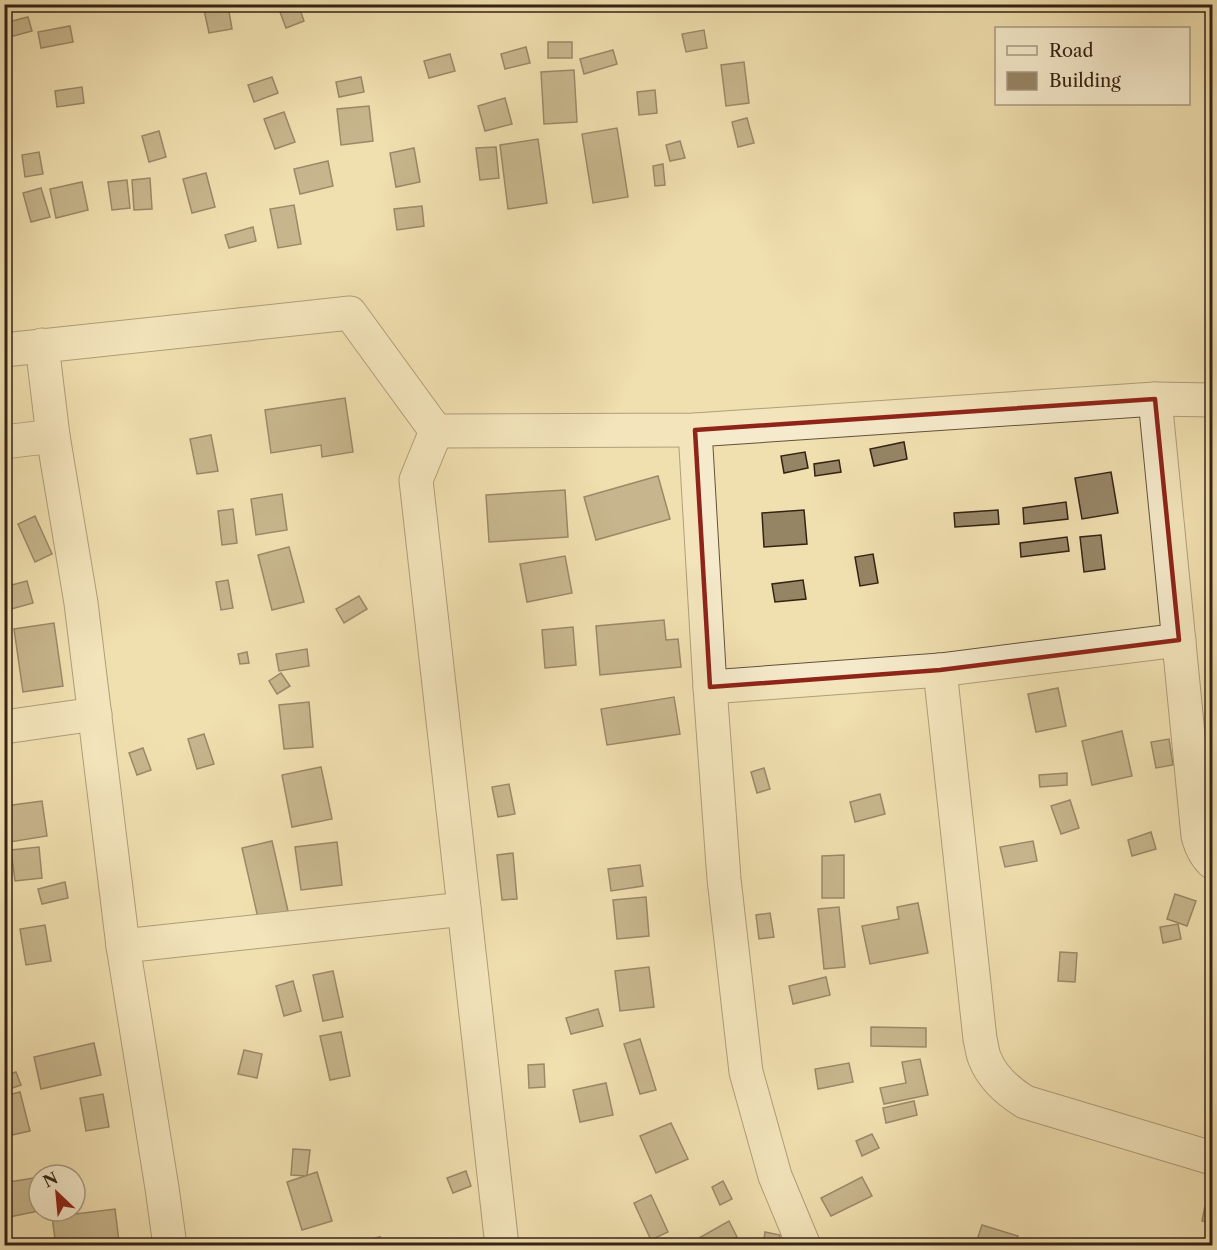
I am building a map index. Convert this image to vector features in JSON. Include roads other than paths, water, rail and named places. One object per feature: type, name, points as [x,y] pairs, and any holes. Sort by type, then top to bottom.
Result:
[{"type":"street","points":[[4,350],[350,312],[436,431]]},
{"type":"street","points":[[42,345],[53,436],[81,603],[123,946],[170,1245]]},
{"type":"street","points":[[436,431],[695,430],[1155,399],[1212,400]]},
{"type":"street","points":[[1155,399],[1197,836],[1201,847],[1212,862]]},
{"type":"street","points":[[695,430],[724,879],[746,1072],[776,1176],[804,1245]]},
{"type":"street","points":[[436,431],[416,480],[502,1245]]},
{"type":"street","points":[[4,442],[53,436]]},
{"type":"street","points":[[710,687],[940,670],[1179,640]]},
{"type":"street","points":[[940,670],[980,1039],[985,1059],[1006,1088],[1025,1102],[1212,1158]]},
{"type":"street","points":[[4,727],[95,714]]},
{"type":"street","points":[[123,946],[464,909]]}]
